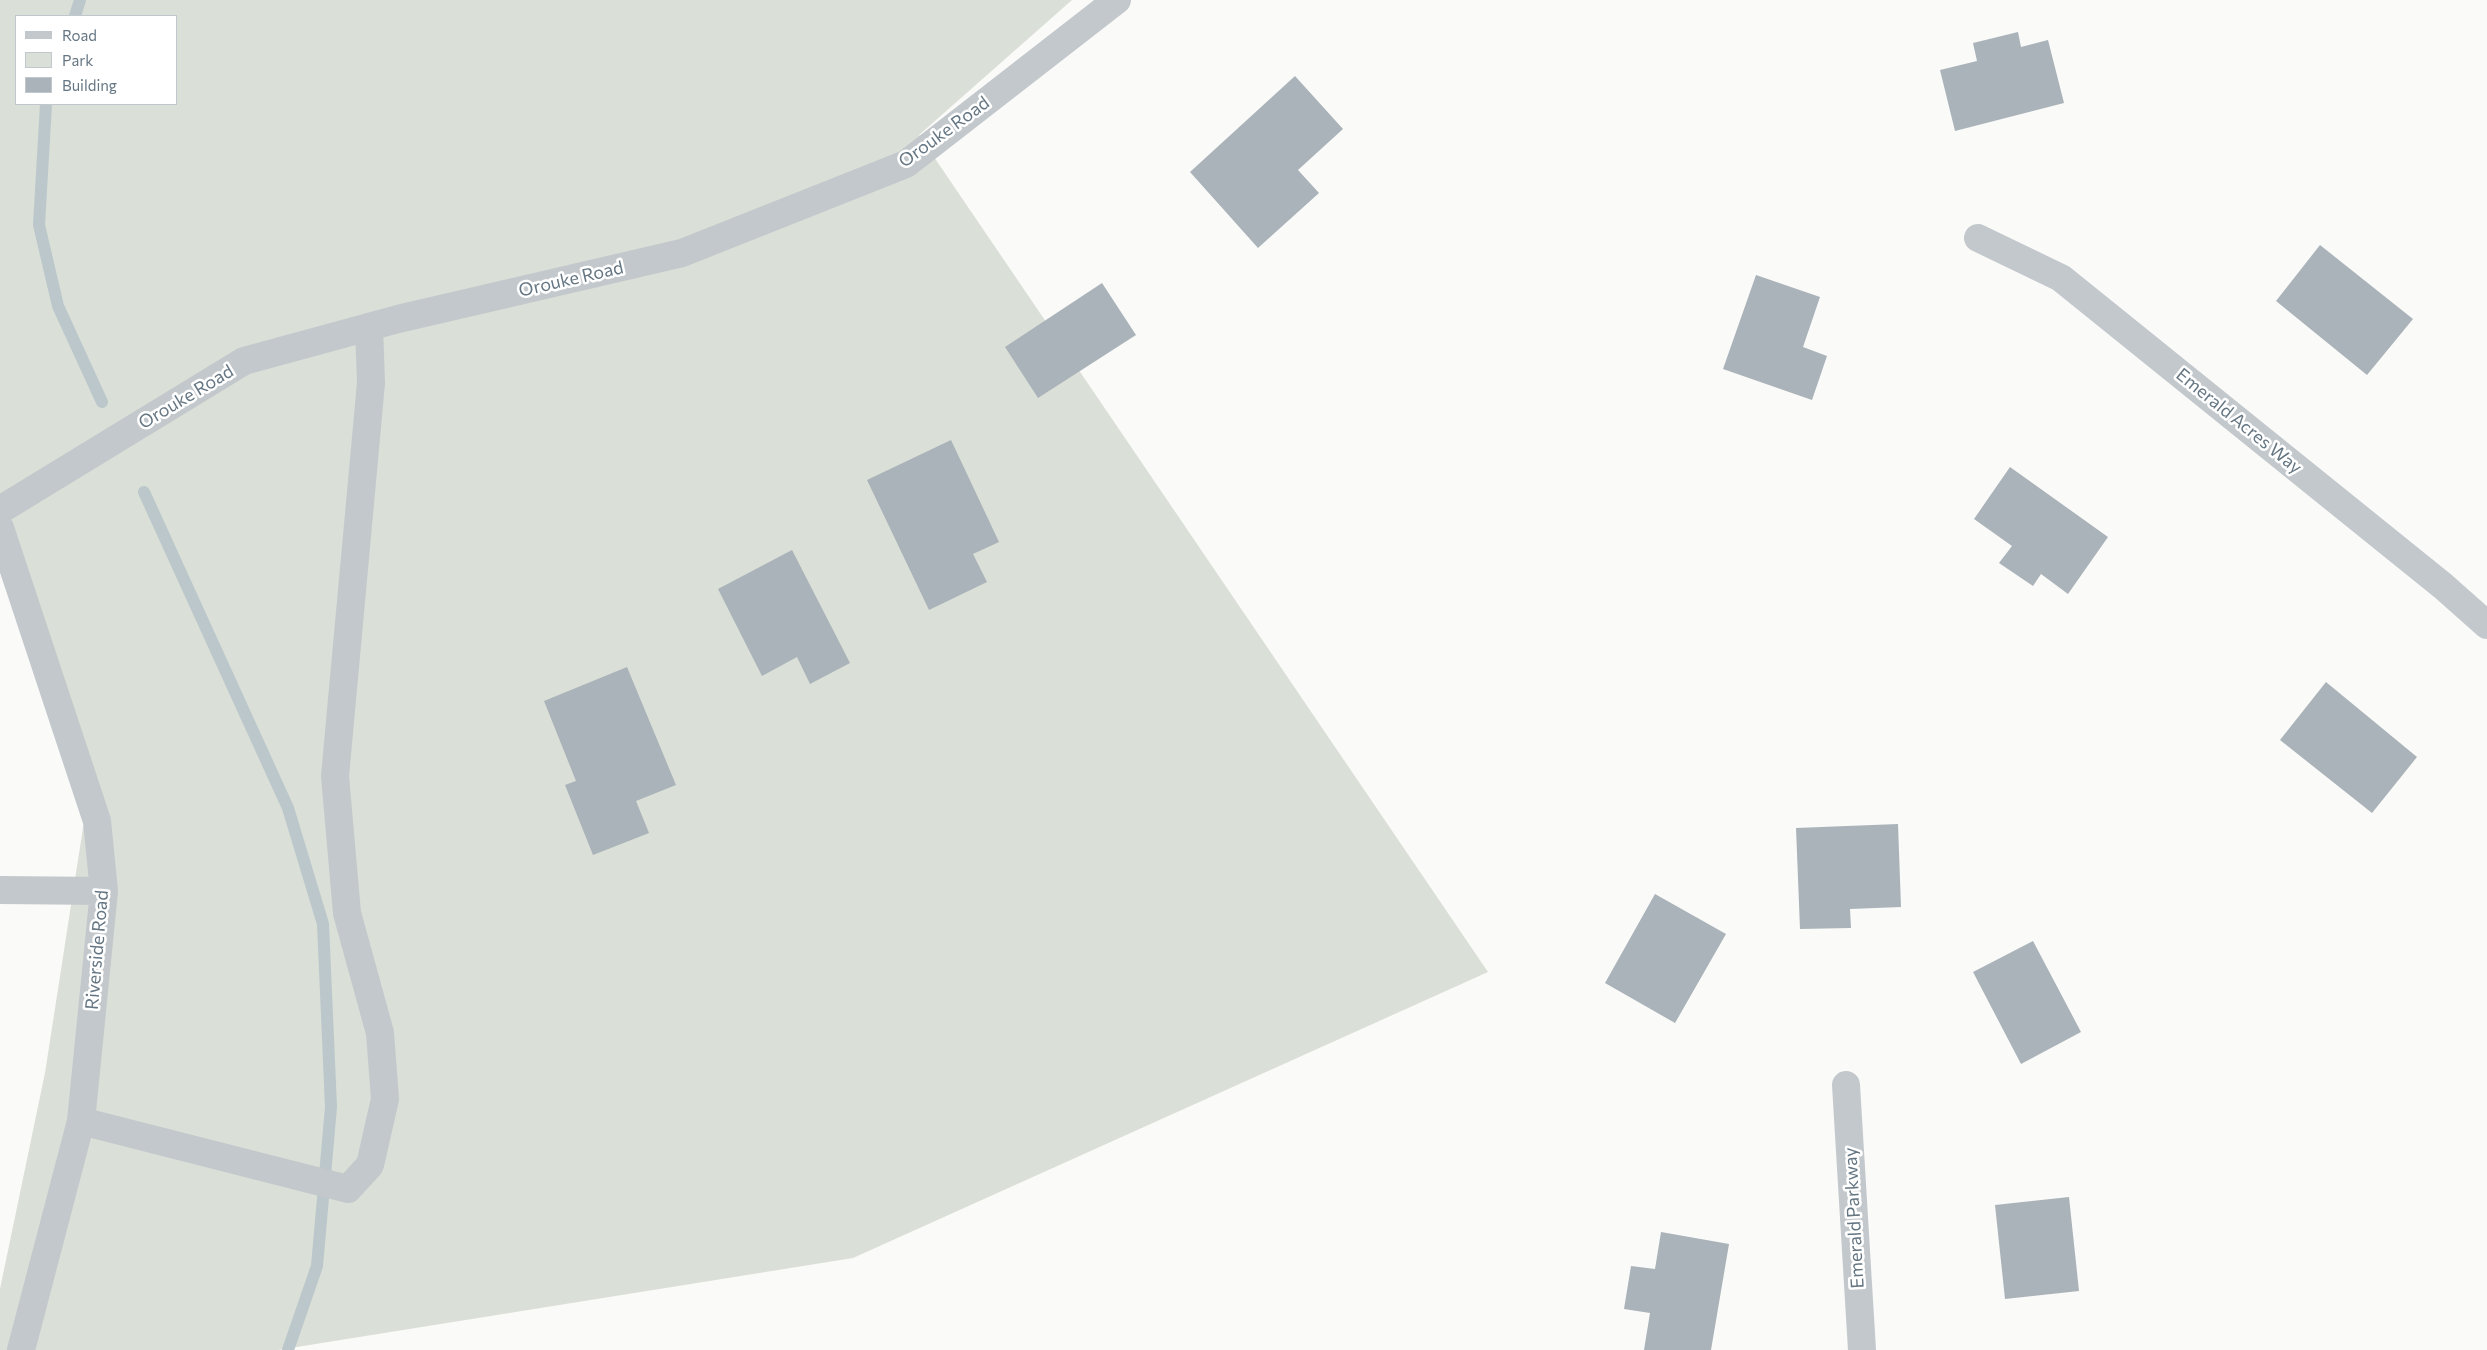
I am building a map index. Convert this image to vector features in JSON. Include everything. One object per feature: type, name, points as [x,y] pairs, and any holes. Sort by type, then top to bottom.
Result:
[{"type":"street","name":"Orouke Road","points":[[0,510],[244,361],[369,327],[682,253],[906,164],[1117,0]]},
{"type":"street","name":"Emerald Acres Way","points":[[1978,238],[2061,278],[2436,580],[2487,625]]},
{"type":"street","points":[[81,1121],[348,1189],[370,1165],[385,1100],[380,1033],[347,913],[335,776],[371,384],[369,327]]},
{"type":"street","name":"Riverside Road","points":[[0,528],[97,821],[104,890],[81,1121],[20,1350]]},
{"type":"street","points":[[0,890],[104,890]]},
{"type":"street","name":"Emerald Parkway","points":[[1846,1085],[1862,1350]]},
{"type":"green space","points":[[0,0],[1072,0],[919,135],[1488,972],[853,1258],[278,1350],[0,1350],[0,1289],[45,1073],[85,815],[0,572]]},
{"type":"building","points":[[2018,32],[2021,47],[2048,40],[2064,103],[1955,131],[1940,70],[1977,61],[1973,43]]},
{"type":"building","points":[[1295,76],[1343,129],[1298,170],[1319,193],[1258,248],[1190,172]]},
{"type":"building","points":[[2320,245],[2413,319],[2367,375],[2276,301]]},
{"type":"building","points":[[1756,275],[1820,297],[1803,347],[1827,356],[1812,400],[1723,369]]},
{"type":"building","points":[[1102,283],[1136,335],[1038,398],[1005,347]]},
{"type":"building","points":[[951,440],[999,542],[973,554],[987,582],[929,610],[867,480]]},
{"type":"building","points":[[2010,467],[2108,537],[2068,594],[2041,574],[2033,586],[1999,563],[2012,546],[1974,519]]},
{"type":"building","points":[[792,550],[850,663],[810,684],[797,657],[762,676],[718,589]]},
{"type":"building","points":[[627,667],[676,785],[636,801],[649,833],[593,855],[565,785],[576,781],[544,701]]},
{"type":"building","points":[[2326,682],[2417,757],[2372,813],[2280,740]]},
{"type":"building","points":[[1898,824],[1901,907],[1850,909],[1851,928],[1800,929],[1796,828]]},
{"type":"building","points":[[1655,894],[1726,934],[1675,1023],[1605,983]]},
{"type":"building","points":[[2033,941],[2081,1032],[2021,1064],[1973,972]]},
{"type":"building","points":[[2069,1197],[2079,1291],[2005,1299],[1995,1205]]},
{"type":"building","points":[[1661,1232],[1729,1244],[1711,1350],[1644,1350],[1650,1313],[1624,1309],[1631,1266],[1655,1269]]},
{"type":"waterway","points":[[75,15],[80,0]]},
{"type":"waterway","points":[[46,105],[39,225],[58,306],[102,402]]},
{"type":"waterway","points":[[144,492],[288,808],[323,924],[331,1107],[317,1266],[288,1350]]}]
